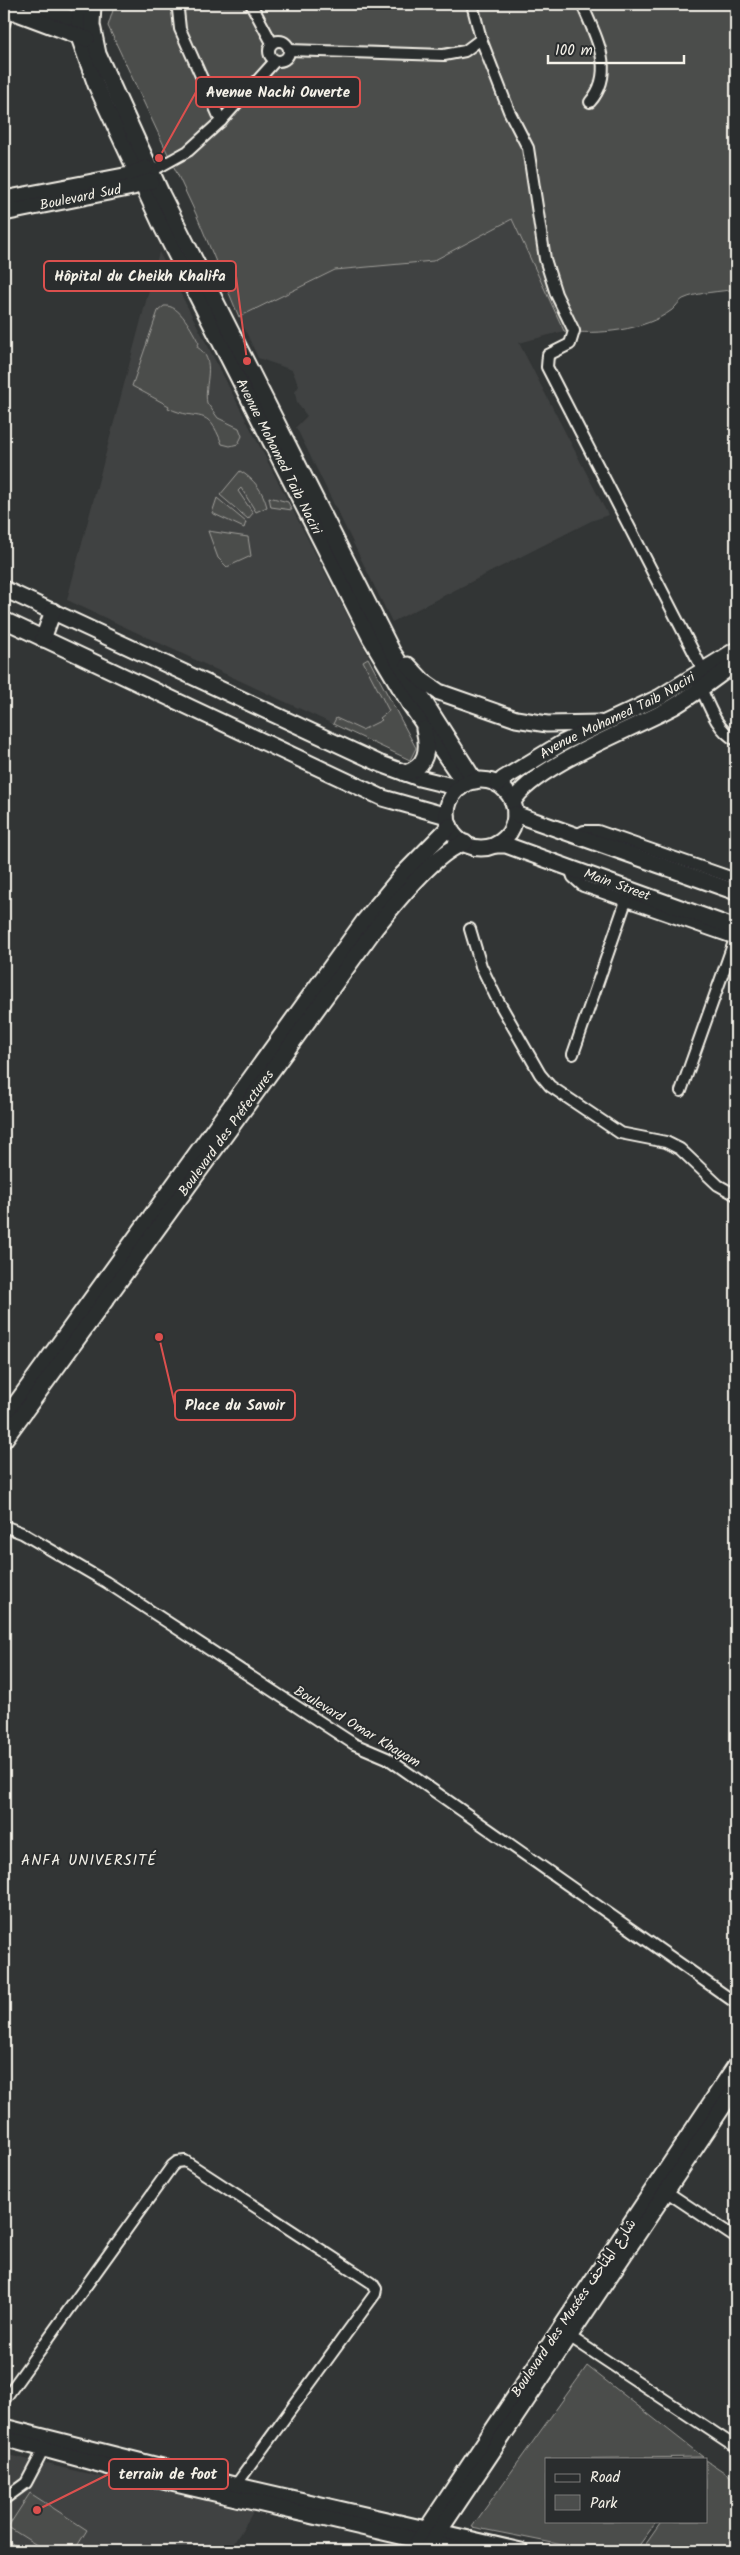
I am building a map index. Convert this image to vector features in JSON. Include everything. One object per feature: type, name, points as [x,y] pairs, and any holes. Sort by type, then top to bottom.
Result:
[{"type":"street","points":[[32,4],[86,31]]},
{"type":"street","name":"Avenue Mohamed Taib Naciri","points":[[80,4],[86,31],[110,80],[147,174],[163,229],[367,632],[396,682],[467,784]]},
{"type":"street","name":"Avenue Mohamed Taib Naciri","points":[[86,31],[93,4]]},
{"type":"street","points":[[181,4],[178,10],[180,29],[221,121]]},
{"type":"street","points":[[251,4],[272,43]]},
{"type":"street","points":[[472,4],[486,53],[509,111],[528,148],[545,259],[556,294],[574,331],[570,344],[548,356],[547,367],[702,680],[719,725],[728,735],[736,740]]},
{"type":"street","points":[[582,4],[604,67],[602,86],[590,102]]},
{"type":"street","points":[[5,14],[86,31]]},
{"type":"street","points":[[465,51],[481,39]]},
{"type":"street","points":[[272,43],[282,42],[289,50],[444,55],[465,51],[486,53]]},
{"type":"street","points":[[272,43],[268,53],[275,62]]},
{"type":"street","points":[[147,174],[188,151],[221,121],[275,62],[286,60],[289,50]]},
{"type":"street","name":"Avenue Mohamed Taib Naciri","points":[[147,174],[392,651],[467,784]]},
{"type":"street","name":"Boulevard Sud","points":[[5,200],[129,175],[147,174]]},
{"type":"street","points":[[4,588],[247,703],[405,773],[467,784],[487,780],[498,784],[507,792],[514,808],[510,832],[496,845],[480,848],[465,844],[456,836],[448,821],[452,798],[467,784]]},
{"type":"street","points":[[43,639],[52,611]]},
{"type":"street","points":[[4,620],[383,798],[448,821]]},
{"type":"street","name":"Avenue Mohamed Taib Naciri","points":[[514,808],[524,788],[551,769],[672,708],[736,650]]},
{"type":"street","points":[[392,651],[423,682],[439,692],[456,699],[536,723],[603,724]]},
{"type":"street","name":"Avenue Mohamed Taib Naciri","points":[[498,784],[550,750],[660,697],[736,664]]},
{"type":"street","points":[[405,773],[419,766],[427,753],[428,744],[423,723]]},
{"type":"street","points":[[514,808],[576,835],[736,892]]},
{"type":"street","name":"Boulevard des Préfectures","points":[[4,1440],[96,1303],[364,921],[448,821]]},
{"type":"street","points":[[576,835],[584,831],[598,830],[736,879]]},
{"type":"street","name":"Boulevard des Préfectures","points":[[4,1420],[96,1303],[387,913],[443,856],[456,845],[465,844]]},
{"type":"street","name":"Main Street","points":[[496,845],[506,845],[570,868],[736,935]]},
{"type":"street","points":[[570,868],[573,877],[579,884],[626,901],[736,935],[682,1091]]},
{"type":"street","points":[[573,1054],[626,901]]},
{"type":"street","points":[[470,929],[488,982],[540,1074],[550,1086],[620,1133],[666,1142],[680,1149],[718,1186],[736,1194]]},
{"type":"street","name":"Boulevard Omar Khayam","points":[[4,1526],[22,1533],[82,1567],[346,1739],[387,1758],[736,2003]]},
{"type":"street","name":"Boulevard des Musées شارع المتاحف","points":[[425,2542],[565,2333],[735,2070]]},
{"type":"street","name":"Boulevard des Musées شارع المتاحف","points":[[565,2333],[667,2192],[736,2087]]},
{"type":"street","points":[[4,2400],[172,2166],[179,2161],[185,2161],[372,2283],[376,2289],[375,2294],[232,2491]]},
{"type":"street","points":[[667,2192],[736,2238]]},
{"type":"street","points":[[565,2333],[736,2447]]},
{"type":"street","points":[[4,2427],[232,2491],[465,2551]]},
{"type":"street","points":[[4,2438],[44,2449],[232,2491]]},
{"type":"street","points":[[4,2499],[26,2483],[44,2449]]},
{"type":"street","points":[[425,2542],[521,2551]]},
{"type":"shaded area","points":[[512,219],[564,331],[519,343],[608,515],[591,521],[392,622],[296,427],[307,416],[297,403],[295,392],[299,386],[292,370],[258,358],[239,317],[335,270],[433,261]]},
{"type":"shaded area","points":[[159,252],[416,748],[410,760],[67,600]]},
{"type":"shaded area","points":[[4,2454],[253,2512],[229,2551],[4,2551]]},
{"type":"green space","points":[[115,4],[736,4],[736,289],[689,297],[682,300],[661,317],[634,327],[606,332],[564,331],[512,219],[433,261],[335,270],[239,317],[196,214],[108,26]]},
{"type":"green space","points":[[164,306],[175,309],[180,314],[199,343],[197,347],[203,352],[208,366],[207,403],[218,418],[239,428],[242,436],[238,444],[230,446],[222,444],[217,432],[207,419],[168,408],[169,406],[132,386],[158,311]]},
{"type":"green space","points":[[240,471],[257,486],[267,507],[256,512],[241,488],[238,491],[253,513],[248,519],[220,495]]},
{"type":"green space","points":[[269,497],[288,502],[292,510],[271,507]]},
{"type":"green space","points":[[217,498],[246,522],[244,528],[212,513]]},
{"type":"green space","points":[[208,531],[248,537],[251,556],[227,567],[218,558]]},
{"type":"green space","points":[[368,658],[416,748],[410,760],[333,724],[336,718],[362,730],[382,720],[380,718],[389,711],[363,661]]},
{"type":"green space","points":[[587,2366],[703,2457],[545,2458],[545,2522],[656,2522],[635,2551],[593,2551],[472,2527]]},
{"type":"green space","points":[[708,2461],[736,2480],[736,2551],[641,2551],[661,2522],[708,2522]]},
{"type":"green space","points":[[30,2493],[87,2530],[74,2551],[46,2551],[8,2527]]},
{"type":"green space","points":[[4,2538],[23,2551],[4,2551]]},
{"type":"place","name":"Avenue Nachi Ouverte","points":[[159,158]]},
{"type":"place","name":"Hôpital du Cheikh Khalifa","points":[[247,361]]},
{"type":"place","name":"Place du Savoir","points":[[159,1337]]},
{"type":"place","name":"terrain de foot","points":[[37,2510]]},
{"type":"district","name":"ANFA UNIVERSITÉ","points":[[89,1861]]}]
